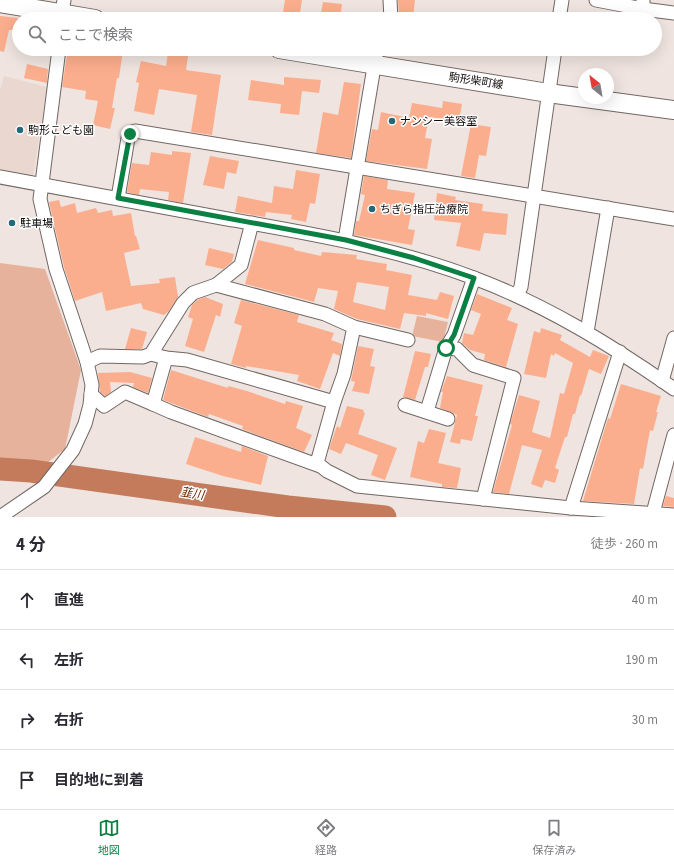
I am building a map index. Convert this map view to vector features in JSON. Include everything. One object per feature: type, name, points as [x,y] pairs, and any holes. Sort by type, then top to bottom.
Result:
[{"type":"main road","points":[[0,3],[62,11]]},
{"type":"main road","name":"駒形柴町線","points":[[364,56],[376,57],[548,93],[674,110]]},
{"type":"street","points":[[390,0],[391,12]]},
{"type":"street","points":[[560,12],[562,0]]},
{"type":"street","points":[[596,0],[643,4],[674,13]]},
{"type":"street","points":[[0,517],[44,487],[63,463],[80,436],[88,414],[91,394],[92,384],[87,362],[56,269],[40,199],[58,56]]},
{"type":"street","points":[[517,295],[520,287],[534,197],[554,56]]},
{"type":"street","points":[[346,240],[376,57]]},
{"type":"street","points":[[118,198],[128,138],[132,132],[135,131],[674,219]]},
{"type":"street","points":[[0,177],[346,240],[414,258],[474,278],[517,295],[587,332],[620,352],[674,389]]},
{"type":"street","points":[[587,332],[608,208]]},
{"type":"street","points":[[151,354],[183,304],[193,293],[216,285],[241,265],[252,223]]},
{"type":"street","points":[[427,411],[446,348],[454,335],[474,278]]},
{"type":"street","points":[[216,285],[325,314],[354,328],[408,340]]},
{"type":"street","points":[[320,466],[317,463],[334,402],[344,374],[354,328]]},
{"type":"street","points":[[662,381],[674,338]]},
{"type":"street","points":[[446,348],[457,349],[473,365],[514,378],[483,499]]},
{"type":"street","points":[[571,508],[620,352]]},
{"type":"street","points":[[87,362],[100,356],[143,357],[151,354],[166,358],[187,360],[334,402]]},
{"type":"street","points":[[153,404],[166,358]]},
{"type":"street","points":[[91,394],[104,406],[125,392],[171,412],[320,466],[357,486],[571,508],[653,513],[674,516]]},
{"type":"street","points":[[405,405],[448,419]]},
{"type":"street","points":[[653,513],[674,435]]},
{"type":"shaded area","name":"駒形こども園","points":[[4,76],[47,87],[33,177],[0,170],[0,90]]},
{"type":"shaded area","points":[[0,263],[45,269],[81,370],[65,449],[48,462],[0,460]]},
{"type":"shaded area","points":[[417,316],[448,322],[443,342],[412,336]]},
{"type":"building","points":[[285,0],[302,0],[300,12],[283,12]]},
{"type":"building","points":[[398,0],[415,0],[414,12],[399,12]]},
{"type":"building","points":[[323,2],[342,4],[341,12],[321,12]]},
{"type":"building","points":[[0,16],[12,17],[12,30],[9,30],[4,52],[0,51]]},
{"type":"building","points":[[67,56],[122,56],[112,108],[115,108],[110,129],[93,125],[98,101],[85,99],[86,91],[62,87]]},
{"type":"building","points":[[168,56],[188,56],[186,70],[221,75],[212,135],[191,132],[197,95],[159,89],[154,115],[134,111],[139,83],[136,82],[141,61],[166,66]]},
{"type":"building","points":[[27,64],[48,69],[47,83],[24,78]]},
{"type":"building","points":[[284,77],[321,80],[319,93],[302,91],[299,115],[280,113],[281,104],[248,100],[251,80],[284,85]]},
{"type":"building","points":[[344,82],[361,84],[351,158],[316,153],[323,112],[338,115]]},
{"type":"building","points":[[443,101],[462,104],[459,121],[429,117],[425,138],[432,139],[427,169],[366,161],[372,129],[378,130],[381,112],[409,118],[412,103],[442,108]]},
{"type":"building","points":[[471,124],[491,127],[486,156],[479,155],[475,178],[461,176]]},
{"type":"building","points":[[172,151],[191,153],[183,203],[168,200],[169,192],[140,189],[139,195],[127,192],[132,163],[149,165],[151,152],[172,155]]},
{"type":"building","points":[[210,156],[239,161],[236,174],[227,172],[224,189],[203,185]]},
{"type":"building","points":[[296,170],[320,174],[315,204],[310,203],[306,222],[291,219],[292,215],[266,212],[265,217],[235,212],[238,196],[272,203],[274,186],[293,189]]},
{"type":"building","points":[[364,176],[388,180],[387,189],[415,193],[408,229],[415,230],[412,245],[354,235],[356,221],[359,221],[365,195],[361,194]]},
{"type":"building","points":[[437,193],[456,197],[455,200],[483,204],[482,211],[508,214],[506,235],[484,233],[480,251],[456,246],[461,223],[434,220]]},
{"type":"building","points":[[59,200],[61,207],[75,203],[77,213],[96,208],[98,213],[112,210],[113,216],[131,213],[135,236],[140,249],[124,253],[131,286],[160,283],[159,279],[175,277],[178,297],[169,311],[164,315],[143,309],[141,303],[106,311],[102,292],[75,301],[64,267],[49,202]]},
{"type":"building","points":[[258,240],[321,256],[322,252],[357,255],[356,259],[387,264],[386,270],[412,275],[408,295],[437,300],[440,292],[454,296],[448,319],[426,313],[426,316],[404,313],[400,329],[357,319],[334,309],[338,291],[318,288],[314,302],[245,284]],"holes":[[[357,282],[389,287],[385,310],[353,302]]]},
{"type":"building","points":[[209,248],[234,254],[232,262],[223,269],[205,265]]},
{"type":"building","points":[[477,294],[512,308],[507,320],[518,324],[506,367],[484,360],[485,354],[470,350],[462,343],[464,333],[473,335],[481,314],[471,310]]},
{"type":"building","points":[[205,297],[223,304],[220,317],[216,315],[204,352],[185,346],[193,319],[188,317],[192,305],[197,300]]},
{"type":"building","points":[[241,300],[299,315],[297,322],[334,333],[331,340],[342,344],[340,356],[333,353],[320,389],[297,381],[299,375],[246,366],[246,368],[231,364],[242,326],[234,323]]},
{"type":"building","points":[[131,328],[147,332],[142,349],[125,349]]},
{"type":"building","points":[[541,328],[562,335],[560,340],[590,357],[593,350],[609,356],[601,374],[589,369],[575,414],[573,414],[567,437],[565,437],[555,468],[559,470],[555,483],[545,480],[542,488],[531,484],[542,450],[522,445],[509,494],[493,492],[519,395],[540,401],[532,432],[550,438],[560,393],[564,394],[573,363],[555,353],[554,356],[551,354],[546,378],[524,374],[534,331],[540,333]]},
{"type":"building","points":[[358,346],[374,349],[370,366],[375,367],[369,394],[352,391],[355,382],[351,381]]},
{"type":"building","points":[[415,351],[431,354],[428,367],[425,367],[415,400],[403,397]]},
{"type":"building","points":[[171,370],[228,388],[228,386],[247,391],[285,404],[286,401],[303,406],[296,428],[312,435],[304,452],[242,429],[243,426],[209,414],[208,417],[163,400]]},
{"type":"building","points":[[130,372],[152,378],[148,393],[133,387],[134,383],[110,382],[111,392],[105,396],[100,392],[98,373]]},
{"type":"building","points":[[447,376],[483,385],[475,416],[478,416],[472,441],[461,439],[460,444],[450,442],[457,415],[440,408],[443,392],[441,392]]},
{"type":"building","points":[[621,384],[661,396],[656,412],[658,412],[653,431],[650,430],[643,469],[640,468],[634,504],[583,501],[608,418],[610,419]]},
{"type":"building","points":[[347,406],[364,410],[363,412],[365,413],[358,434],[397,448],[385,480],[371,475],[378,455],[346,443],[341,454],[329,449],[337,426],[340,428]]},
{"type":"building","points":[[429,429],[446,433],[438,463],[461,468],[457,488],[442,487],[442,484],[410,477],[418,441],[424,443]]},
{"type":"building","points":[[195,437],[241,452],[242,446],[268,456],[261,485],[223,476],[186,464]]},
{"type":"building","points":[[666,496],[674,498],[674,507],[663,506]]},
{"type":"waterway","name":"韮川","points":[[0,469],[31,471],[288,507],[385,517]]},
{"type":"place","name":"ナンシー美容室","points":[[392,121]]},
{"type":"place","name":"駒形こども園","points":[[20,130]]},
{"type":"place","name":"ちぎら指圧治療院","points":[[372,209]]},
{"type":"place","name":"駐車場","points":[[12,223]]},
{"type":"route","points":[[130,134],[128,138],[118,198],[346,240],[414,258],[474,278],[454,335],[446,348]]}]
